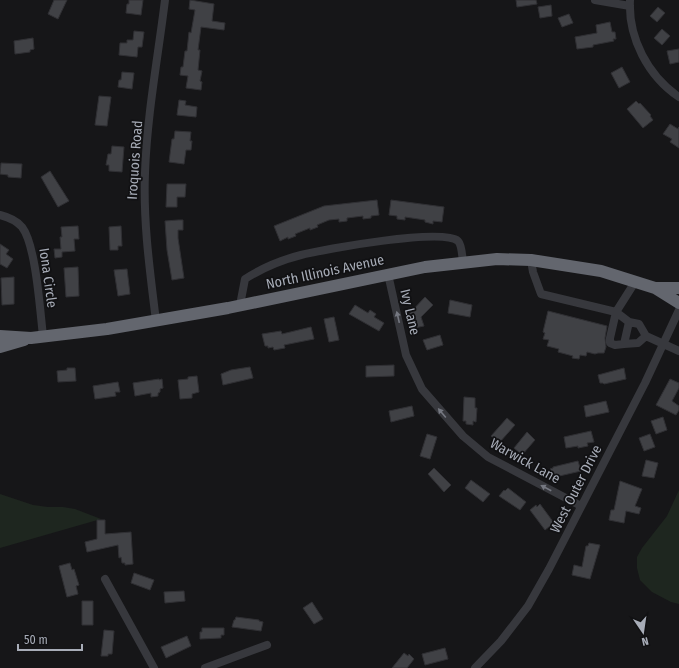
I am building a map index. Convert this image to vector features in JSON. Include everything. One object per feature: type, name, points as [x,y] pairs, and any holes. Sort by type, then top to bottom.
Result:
[{"type":"highway","name":"North Illinois Avenue","points":[[0,336],[37,337],[107,329],[240,305],[425,267],[497,259],[531,260],[601,272],[655,288]]},
{"type":"highway","points":[[655,288],[679,288]]},
{"type":"highway","points":[[655,288],[679,303]]},
{"type":"highway","points":[[0,347],[37,337]]},
{"type":"street","name":"Iroquois Road","points":[[156,321],[145,224],[145,172],[148,132],[165,0]]},
{"type":"street","points":[[595,0],[630,3],[636,39],[648,65],[667,89],[679,97]]},
{"type":"street","name":"Iona Circle","points":[[0,215],[8,217],[22,227],[28,240],[32,254],[37,337]]},
{"type":"street","points":[[240,305],[245,279],[280,262],[301,255],[393,239],[442,238],[456,240],[460,244],[463,262]]},
{"type":"street","points":[[531,260],[533,272],[541,294],[616,312],[629,322],[639,324],[646,336],[679,351]]},
{"type":"street","name":"Ivy Lane","points":[[388,274],[406,355]]},
{"type":"street","points":[[635,282],[616,312],[610,343],[615,345],[638,343],[646,336]]},
{"type":"street","name":"West Outer Drive","points":[[475,668],[501,641],[528,606],[549,569],[645,383],[679,310]]},
{"type":"street","points":[[624,344],[629,322]]},
{"type":"street","name":"Warwick Lane","points":[[406,355],[422,389],[450,422],[472,444],[488,457],[581,506]]},
{"type":"street","points":[[105,579],[154,668]]},
{"type":"street","points":[[205,668],[267,645]]},
{"type":"shaded area","points":[[679,490],[679,604],[671,602],[652,592],[640,580],[637,568],[637,557],[642,548],[667,516]]},
{"type":"shaded area","points":[[0,494],[33,505],[75,509],[101,519],[0,548]]},
{"type":"building","points":[[54,0],[67,0],[58,19],[48,14]]},
{"type":"building","points":[[129,0],[143,0],[141,15],[126,13]]},
{"type":"building","points":[[190,0],[214,4],[212,21],[225,23],[224,30],[201,27],[198,50],[200,50],[198,70],[202,71],[200,81],[202,82],[201,90],[186,88],[188,76],[180,75],[181,67],[183,67],[185,51],[187,51],[189,32],[191,33],[195,10],[189,9]]},
{"type":"building","points":[[516,0],[536,0],[537,4],[517,7]]},
{"type":"building","points":[[551,5],[552,16],[540,18],[538,7]]},
{"type":"building","points":[[658,7],[665,13],[657,22],[650,16]]},
{"type":"building","points":[[569,14],[573,23],[562,27],[558,18]]},
{"type":"building","points":[[610,22],[612,32],[615,32],[616,39],[613,39],[614,41],[593,45],[593,47],[577,49],[575,37],[597,33],[596,25]]},
{"type":"building","points":[[662,29],[670,36],[662,45],[654,38]]},
{"type":"building","points":[[134,31],[144,32],[142,47],[138,47],[137,57],[119,55],[120,43],[127,43],[127,40],[133,40]]},
{"type":"building","points":[[33,38],[34,49],[30,50],[30,52],[15,54],[14,41]]},
{"type":"building","points":[[679,49],[679,62],[670,64],[667,51]]},
{"type":"building","points":[[622,67],[630,82],[619,88],[611,73]]},
{"type":"building","points":[[122,72],[134,73],[132,89],[118,87]]},
{"type":"building","points":[[99,96],[111,97],[107,126],[95,125]]},
{"type":"building","points":[[179,100],[186,101],[185,105],[197,107],[196,117],[177,115]]},
{"type":"building","points":[[636,101],[639,104],[640,103],[651,115],[650,116],[653,120],[643,128],[627,109]]},
{"type":"building","points":[[670,124],[678,129],[679,127],[679,148],[670,142],[672,139],[663,134]]},
{"type":"building","points":[[175,131],[191,132],[191,150],[186,150],[184,164],[169,162],[172,139],[174,139]]},
{"type":"building","points":[[112,146],[124,147],[122,172],[109,171],[109,165],[106,165],[108,154],[111,154]]},
{"type":"building","points":[[1,163],[22,164],[21,178],[8,177],[8,175],[0,174]]},
{"type":"building","points":[[50,171],[69,201],[58,207],[41,177]]},
{"type":"building","points":[[167,184],[186,184],[185,197],[177,197],[177,207],[166,207]]},
{"type":"building","points":[[377,200],[379,215],[363,219],[363,216],[347,218],[347,221],[339,222],[339,219],[329,220],[317,225],[318,227],[310,230],[310,228],[295,234],[296,236],[288,239],[288,237],[280,241],[274,226],[324,206]]},
{"type":"building","points":[[391,200],[444,207],[442,222],[433,221],[433,224],[425,222],[425,220],[405,217],[405,220],[397,219],[397,216],[389,215]]},
{"type":"building","points":[[183,220],[183,230],[178,230],[178,238],[184,278],[172,280],[167,250],[165,221]]},
{"type":"building","points":[[78,226],[79,239],[74,239],[75,251],[62,252],[62,257],[55,258],[54,249],[61,249],[61,227]]},
{"type":"building","points":[[121,226],[122,246],[118,246],[118,250],[110,250],[109,227]]},
{"type":"building","points":[[0,244],[9,250],[6,254],[13,259],[7,268],[0,264]]},
{"type":"building","points":[[78,267],[79,296],[66,297],[64,268]]},
{"type":"building","points":[[127,269],[130,294],[118,296],[114,270]]},
{"type":"building","points":[[14,277],[14,304],[2,305],[1,278]]},
{"type":"building","points":[[425,297],[433,305],[421,317],[424,326],[414,328],[411,316],[409,314]]},
{"type":"building","points":[[450,300],[472,305],[470,317],[448,313]]},
{"type":"building","points":[[355,305],[368,313],[370,310],[376,314],[374,317],[384,323],[379,331],[349,314]]},
{"type":"building","points":[[548,311],[607,326],[605,338],[606,347],[604,353],[595,354],[587,352],[586,356],[580,355],[579,359],[572,358],[573,356],[558,352],[559,349],[547,346],[549,340],[543,339],[545,333],[543,332]]},
{"type":"building","points":[[334,317],[339,340],[329,342],[324,319]]},
{"type":"building","points":[[311,327],[314,339],[284,345],[285,348],[274,350],[273,347],[268,348],[268,346],[265,346],[262,334],[281,331],[282,334]]},
{"type":"building","points":[[440,335],[443,345],[427,350],[423,340]]},
{"type":"building","points":[[394,365],[394,376],[366,377],[366,366]]},
{"type":"building","points":[[250,367],[253,378],[223,385],[221,374],[231,370]]},
{"type":"building","points":[[67,368],[75,368],[76,381],[58,382],[57,371],[67,370]]},
{"type":"building","points":[[624,368],[626,379],[604,384],[600,383],[598,375]]},
{"type":"building","points":[[197,376],[199,392],[192,394],[192,398],[180,399],[178,380]]},
{"type":"building","points":[[162,379],[163,388],[160,389],[158,396],[151,397],[151,393],[135,396],[133,383]]},
{"type":"building","points":[[670,379],[679,383],[679,388],[672,401],[679,406],[679,410],[676,415],[656,405]]},
{"type":"building","points":[[118,382],[120,392],[115,392],[116,396],[95,399],[93,386]]},
{"type":"building","points":[[464,397],[475,398],[475,408],[477,408],[476,422],[473,421],[473,425],[466,424],[466,421],[463,421]]},
{"type":"building","points":[[606,401],[609,412],[586,417],[584,406]]},
{"type":"building","points":[[412,406],[414,416],[391,422],[389,411]]},
{"type":"building","points":[[663,417],[667,430],[656,434],[651,421]]},
{"type":"building","points":[[507,418],[515,425],[499,443],[491,436]]},
{"type":"building","points":[[591,431],[594,442],[587,443],[588,446],[566,448],[564,437]]},
{"type":"building","points":[[527,432],[535,440],[522,455],[514,448]]},
{"type":"building","points":[[427,434],[437,437],[430,459],[420,456]]},
{"type":"building","points":[[650,434],[655,447],[644,451],[639,438]]},
{"type":"building","points":[[646,460],[658,463],[654,478],[642,476]]},
{"type":"building","points":[[578,461],[581,471],[555,477],[555,475],[552,476],[550,469],[553,467]]},
{"type":"building","points":[[434,468],[451,485],[444,492],[428,474]]},
{"type":"building","points":[[471,480],[490,494],[483,502],[465,488]]},
{"type":"building","points":[[620,481],[642,489],[635,506],[641,508],[639,514],[626,511],[624,523],[609,520],[611,510],[614,510]]},
{"type":"building","points":[[508,488],[526,502],[520,510],[499,496]]},
{"type":"building","points":[[540,504],[554,523],[545,530],[530,510],[536,505],[537,507]]},
{"type":"building","points":[[97,520],[105,520],[105,534],[131,532],[133,564],[125,565],[125,563],[122,563],[121,557],[119,558],[118,545],[87,552],[85,542],[97,539]]},
{"type":"building","points":[[589,543],[600,545],[590,579],[572,575],[574,565],[582,567],[586,546],[588,546]]},
{"type":"building","points":[[70,563],[72,570],[74,569],[79,585],[76,586],[78,594],[67,597],[59,566]]},
{"type":"building","points":[[134,573],[154,580],[150,590],[131,583]]},
{"type":"building","points":[[184,591],[185,601],[165,603],[164,592]]},
{"type":"building","points":[[82,601],[93,601],[93,625],[82,625]]},
{"type":"building","points":[[312,602],[323,619],[314,624],[303,608]]},
{"type":"building","points":[[236,617],[259,620],[263,622],[261,631],[232,627]]},
{"type":"building","points":[[202,628],[224,628],[224,635],[221,635],[221,638],[200,639],[200,632],[202,632]]},
{"type":"building","points":[[104,630],[114,631],[112,654],[108,654],[108,656],[101,656]]},
{"type":"building","points":[[187,636],[191,646],[166,658],[161,647]]},
{"type":"building","points":[[445,648],[448,659],[425,665],[422,654]]},
{"type":"building","points":[[404,653],[408,656],[409,654],[414,659],[407,668],[392,668]]}]
